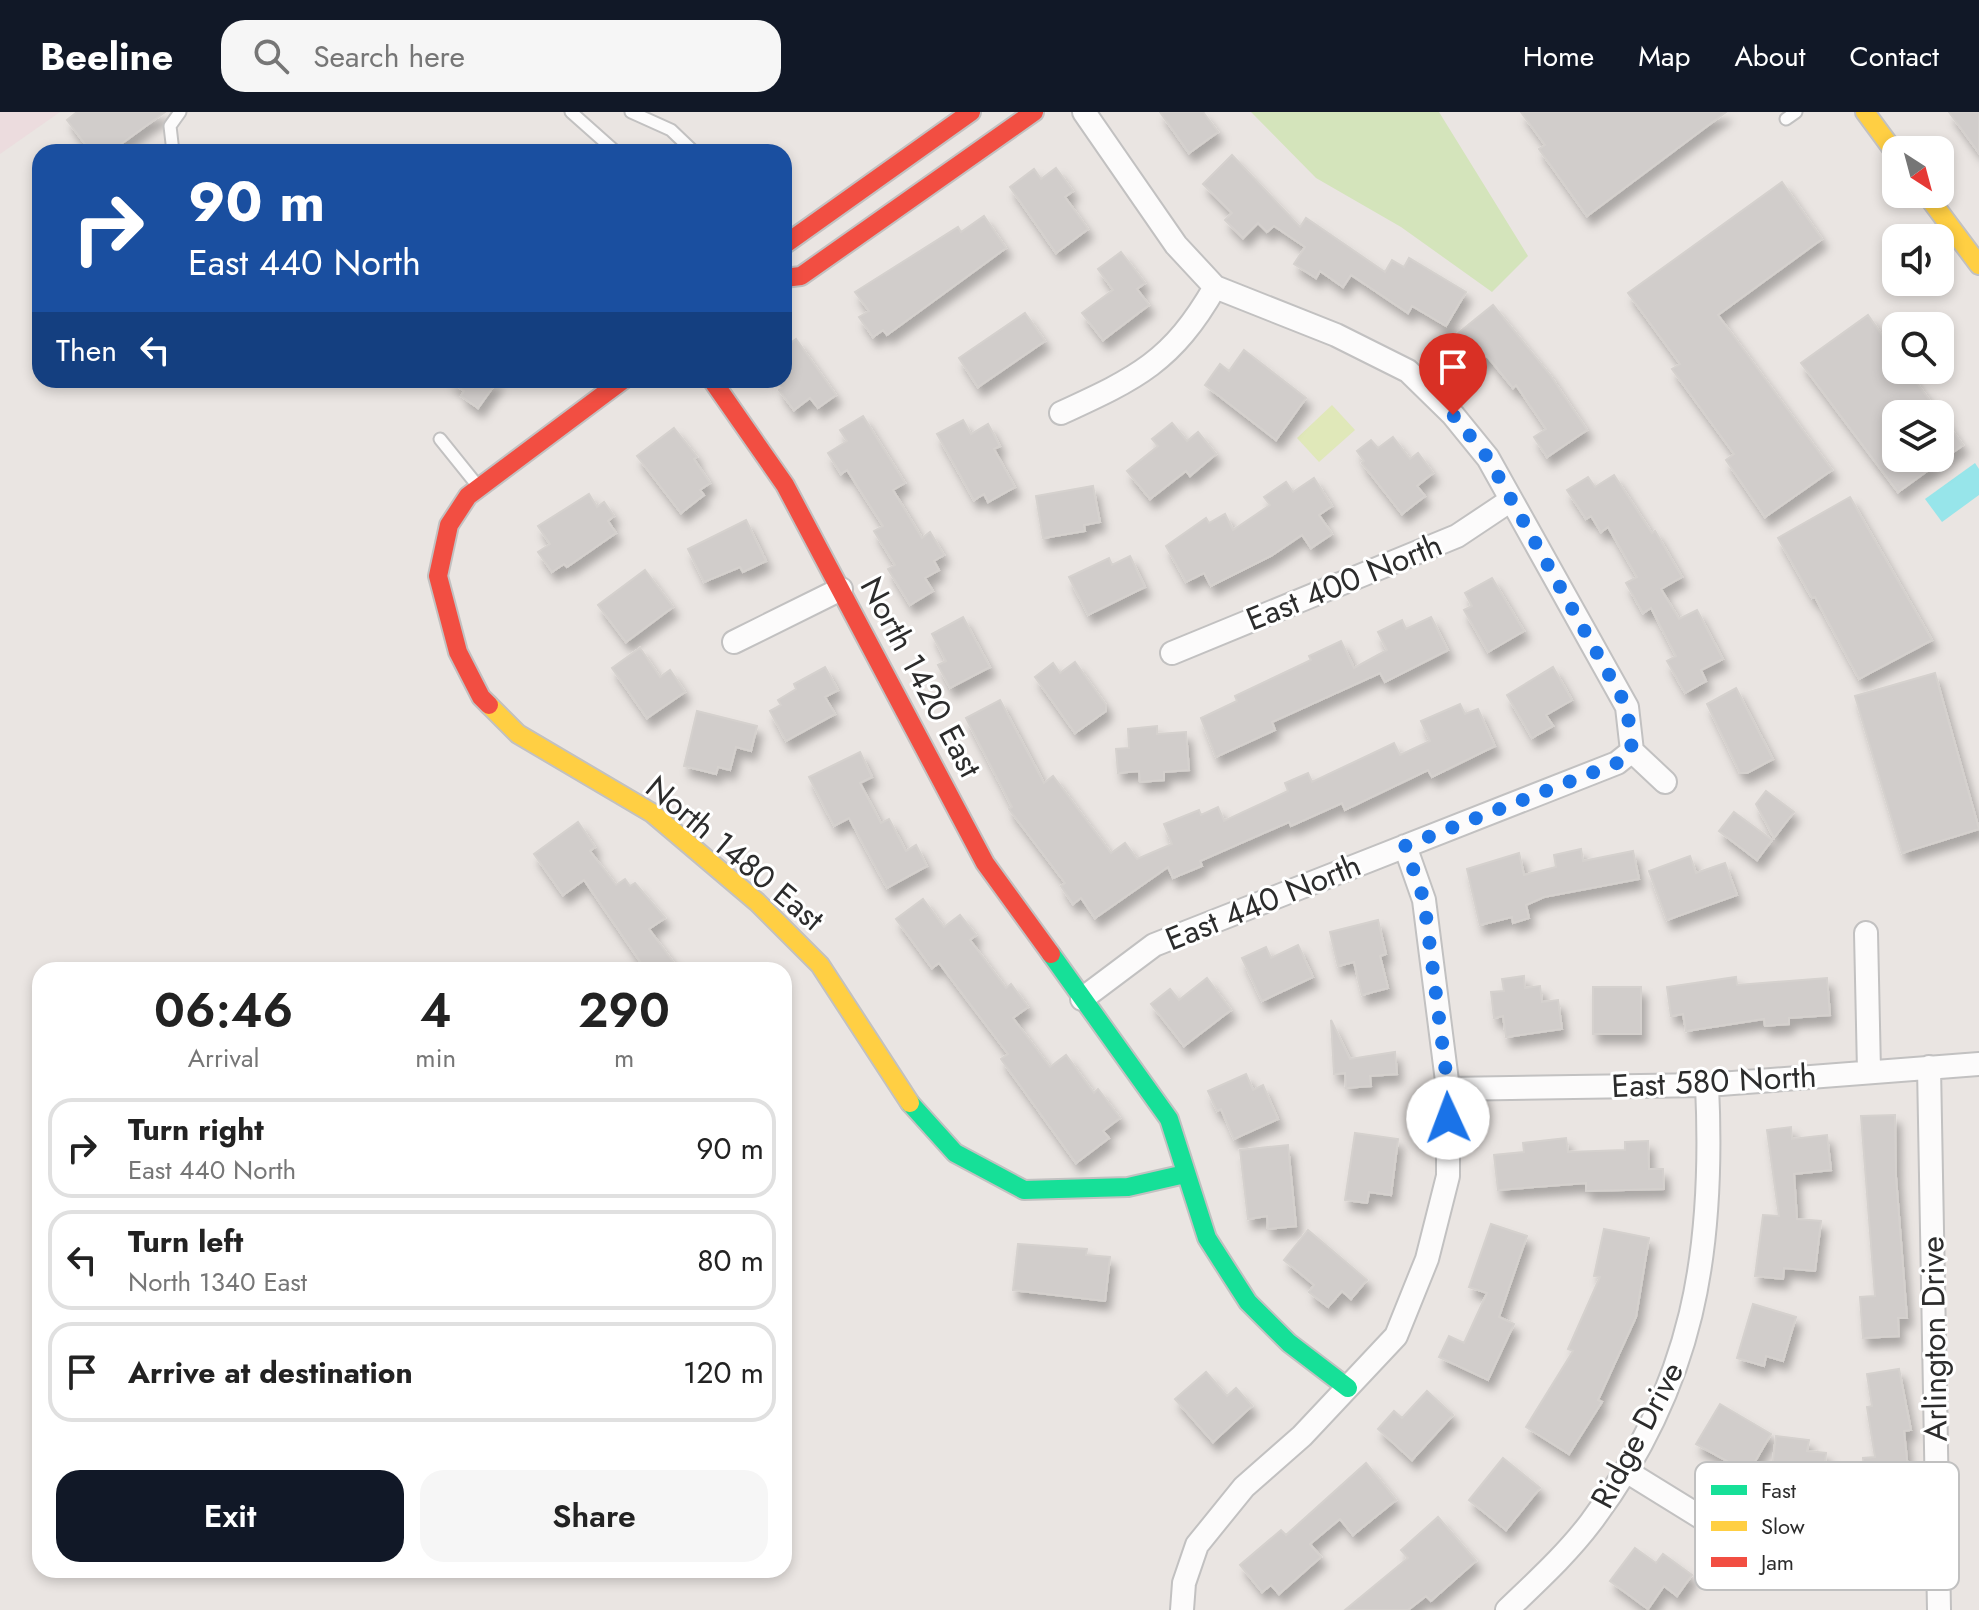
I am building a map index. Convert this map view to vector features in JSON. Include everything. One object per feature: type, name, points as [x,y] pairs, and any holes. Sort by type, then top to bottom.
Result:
[{"type":"street","points":[[792,239],[971,112]]},
{"type":"street","points":[[792,277],[801,276],[1034,112]]},
{"type":"street","points":[[1084,112],[1176,245],[1215,287],[1336,335],[1408,371],[1453,415],[1488,458],[1627,707],[1632,751],[1665,782]]},
{"type":"street","points":[[1865,112],[1883,136]]},
{"type":"street","points":[[1936,208],[1979,265]]},
{"type":"street","points":[[1061,413],[1122,385],[1160,361],[1202,311],[1215,287]]},
{"type":"street","name":"North 1480 East","points":[[612,388],[468,496],[449,525],[438,576],[458,652],[481,697],[518,734],[652,813],[757,902],[820,965],[900,1092],[955,1153],[1024,1190],[1128,1187],[1185,1174]]},
{"type":"street","name":"North 1420 East","points":[[718,388],[785,485],[985,863],[1169,1119],[1207,1238],[1248,1302],[1289,1343],[1348,1388]]},
{"type":"street","name":"East 400 North","points":[[1172,653],[1457,536],[1511,500]]},
{"type":"street","points":[[734,642],[841,589]]},
{"type":"street","name":"East 440 North","points":[[1082,999],[1154,945],[1617,763],[1632,751]]},
{"type":"street","points":[[1182,1610],[1189,1565],[1204,1535],[1244,1487],[1302,1436],[1396,1336],[1427,1259],[1448,1176],[1448,1089],[1424,900],[1405,846]]},
{"type":"street","points":[[1866,933],[1869,1071]]},
{"type":"street","name":"East 580 North","points":[[1448,1089],[1707,1085],[1979,1064]]},
{"type":"street","name":"Arlington Drive","points":[[1929,1067],[1936,1462]]},
{"type":"street","name":"Ridge Drive","points":[[1507,1610],[1591,1523],[1626,1471],[1664,1397],[1692,1320],[1706,1237],[1710,1155],[1707,1085]]},
{"type":"street","points":[[1626,1471],[1695,1514]]},
{"type":"street","name":"Arlington Drive","points":[[1939,1590],[1939,1610]]},
{"type":"lane","points":[[172,144],[170,126],[180,112]]},
{"type":"lane","points":[[571,112],[607,144]]},
{"type":"lane","points":[[631,112],[671,130],[686,144]]},
{"type":"lane","points":[[1786,119],[1796,112]]},
{"type":"lane","points":[[440,439],[479,487]]},
{"type":"shaded area","points":[[0,112],[60,112],[0,154]]},
{"type":"green space","points":[[1251,112],[1439,112],[1528,256],[1492,292],[1401,227],[1316,178]]},
{"type":"green space","points":[[1332,405],[1355,430],[1319,462],[1297,438]]},
{"type":"water","points":[[1975,463],[1979,469],[1979,495],[1942,522],[1925,499]]},
{"type":"building","points":[[77,112],[165,112],[121,144],[85,144],[67,120]]},
{"type":"building","points":[[1160,112],[1203,112],[1218,132],[1189,153]]},
{"type":"building","points":[[1521,112],[1726,112],[1587,216],[1539,149],[1545,145]]},
{"type":"building","points":[[1949,112],[1979,112],[1979,153]]},
{"type":"building","points":[[1232,155],[1300,227],[1306,218],[1385,272],[1392,260],[1404,267],[1409,258],[1466,292],[1446,326],[1412,306],[1408,313],[1351,275],[1343,287],[1320,271],[1316,278],[1294,264],[1305,247],[1274,226],[1267,232],[1258,223],[1243,238],[1225,220],[1232,213],[1203,184]]},
{"type":"building","points":[[1056,168],[1073,191],[1065,197],[1088,229],[1056,253],[1010,187],[1034,169],[1041,179]]},
{"type":"building","points":[[1782,182],[1822,239],[1718,315],[1832,470],[1765,517],[1726,460],[1734,454],[1672,369],[1680,364],[1628,293]]},
{"type":"building","points":[[984,216],[1006,248],[887,335],[883,330],[873,337],[859,317],[869,311],[855,292],[958,227],[961,232]]},
{"type":"building","points":[[1121,252],[1145,283],[1137,289],[1149,305],[1103,340],[1082,313],[1113,290],[1098,269]]},
{"type":"building","points":[[1493,305],[1550,375],[1587,430],[1547,457],[1534,437],[1546,429],[1516,385],[1513,388],[1487,356],[1478,363],[1464,345],[1470,340],[1458,333]]},
{"type":"building","points":[[1025,313],[1045,341],[978,387],[959,358]]},
{"type":"building","points":[[1868,315],[1882,335],[1882,384],[1918,384],[1930,400],[1882,400],[1882,471],[1801,363]]},
{"type":"building","points":[[796,339],[836,395],[818,408],[810,398],[794,410],[779,390],[792,388],[792,342]]},
{"type":"building","points":[[1244,350],[1306,398],[1276,440],[1205,385],[1220,364],[1229,371]]},
{"type":"building","points":[[460,388],[492,388],[478,408],[461,396],[464,391]]},
{"type":"building","points":[[863,416],[905,483],[893,490],[922,538],[930,532],[944,555],[934,561],[939,570],[925,578],[933,591],[910,605],[888,569],[895,565],[874,531],[883,526],[847,470],[841,474],[828,453],[847,441],[840,430]]},
{"type":"building","points":[[963,420],[971,434],[988,424],[1000,446],[994,449],[1015,487],[988,502],[984,494],[974,500],[937,434]]},
{"type":"building","points":[[1172,423],[1187,441],[1198,432],[1216,454],[1190,476],[1186,471],[1150,499],[1127,471],[1158,446],[1152,439]]},
{"type":"building","points":[[674,428],[697,457],[694,459],[710,483],[700,490],[704,495],[681,513],[637,456]]},
{"type":"building","points":[[1954,433],[1963,445],[1954,452]]},
{"type":"building","points":[[1393,437],[1410,459],[1418,453],[1433,473],[1417,486],[1425,496],[1402,514],[1362,463],[1364,461],[1357,451],[1371,440],[1378,448]]},
{"type":"building","points":[[1883,472],[1926,472],[1898,492]]},
{"type":"building","points":[[1614,475],[1652,533],[1655,531],[1682,577],[1661,589],[1679,619],[1697,610],[1723,659],[1701,670],[1706,681],[1685,693],[1667,661],[1676,656],[1651,608],[1643,613],[1626,583],[1637,577],[1608,527],[1601,532],[1591,516],[1586,519],[1567,490],[1588,477],[1595,487]]},
{"type":"building","points":[[1314,478],[1332,506],[1319,515],[1332,534],[1311,548],[1302,535],[1271,556],[1211,586],[1204,573],[1186,582],[1166,546],[1206,518],[1209,523],[1225,514],[1233,530],[1270,505],[1264,497],[1286,482],[1293,492]]},
{"type":"building","points":[[1093,486],[1100,522],[1084,525],[1085,531],[1043,538],[1036,496]]},
{"type":"building","points":[[589,494],[597,507],[604,502],[614,516],[608,521],[616,533],[567,567],[564,564],[552,572],[538,552],[550,544],[538,526]]},
{"type":"building","points":[[1850,497],[1932,640],[1859,679],[1815,597],[1812,598],[1778,538]]},
{"type":"building","points":[[746,520],[766,561],[743,572],[740,567],[704,582],[688,549]]},
{"type":"building","points":[[1130,556],[1145,587],[1088,615],[1069,577],[1109,558],[1112,565]]},
{"type":"building","points":[[645,570],[673,607],[626,642],[598,605]]},
{"type":"building","points":[[1492,578],[1524,631],[1488,652],[1464,610],[1472,606],[1465,593]]},
{"type":"building","points":[[963,617],[990,667],[950,688],[938,665],[946,661],[932,634]]},
{"type":"building","points":[[1431,617],[1448,650],[1385,682],[1380,673],[1272,722],[1275,730],[1216,757],[1201,718],[1237,701],[1235,696],[1311,660],[1309,656],[1341,641],[1354,668],[1387,650],[1378,632],[1402,620],[1406,629]]},
{"type":"building","points":[[640,648],[660,677],[670,670],[685,692],[647,718],[612,668]]},
{"type":"building","points":[[1075,662],[1106,705],[1106,711],[1075,733],[1035,677],[1053,663],[1060,673]]},
{"type":"building","points":[[825,667],[838,690],[825,697],[835,714],[786,741],[770,711],[781,705],[778,700],[796,689],[794,684]]},
{"type":"building","points":[[1553,667],[1572,700],[1546,715],[1553,726],[1532,738],[1507,695]]},
{"type":"building","points":[[1935,673],[1979,829],[1902,853],[1855,696]]},
{"type":"building","points":[[1736,688],[1773,759],[1747,773],[1740,773],[1707,704]]},
{"type":"building","points":[[1000,700],[1044,783],[1053,776],[1111,853],[1125,843],[1137,859],[1172,844],[1164,824],[1199,810],[1201,815],[1218,807],[1224,821],[1288,791],[1285,783],[1308,773],[1312,782],[1394,743],[1400,755],[1430,741],[1421,721],[1460,704],[1465,714],[1478,709],[1495,746],[1432,777],[1428,770],[1345,810],[1342,803],[1291,826],[1289,822],[1200,861],[1202,866],[1173,878],[1168,867],[1095,918],[1081,898],[1073,904],[1061,886],[1065,883],[1009,809],[1012,807],[966,718]]},
{"type":"building","points":[[697,711],[757,726],[751,751],[736,747],[730,770],[718,767],[716,774],[684,766]]},
{"type":"building","points":[[1157,726],[1157,734],[1186,732],[1189,770],[1164,772],[1164,780],[1140,782],[1139,771],[1118,773],[1116,749],[1129,748],[1128,729]]},
{"type":"building","points":[[860,752],[872,777],[860,783],[881,823],[889,819],[906,851],[916,845],[927,866],[887,888],[849,818],[834,826],[809,777]]},
{"type":"building","points":[[1766,791],[1794,812],[1774,838],[1756,804]]},
{"type":"building","points":[[1734,812],[1772,840],[1757,860],[1719,831]]},
{"type":"building","points":[[578,822],[595,847],[590,851],[616,885],[625,879],[630,886],[635,883],[665,918],[649,929],[673,962],[640,962],[584,880],[563,895],[534,854]]},
{"type":"building","points":[[1581,849],[1583,861],[1633,851],[1639,879],[1544,897],[1526,905],[1529,918],[1513,923],[1512,917],[1480,925],[1467,869],[1519,853],[1524,875],[1556,867],[1554,855]]},
{"type":"building","points":[[1690,856],[1696,873],[1725,863],[1737,895],[1667,920],[1649,871]]},
{"type":"building","points":[[923,899],[944,927],[960,915],[976,935],[970,940],[1006,988],[1011,984],[1028,1007],[1013,1018],[1050,1067],[1066,1055],[1094,1093],[1098,1089],[1120,1118],[1103,1131],[1109,1138],[1076,1163],[1001,1059],[1008,1054],[939,963],[932,968],[896,919]]},
{"type":"building","points":[[1378,920],[1386,954],[1380,956],[1388,988],[1362,995],[1354,962],[1338,966],[1330,932]]},
{"type":"building","points":[[1298,945],[1313,977],[1262,1001],[1242,958],[1266,947],[1271,958]]},
{"type":"building","points":[[1524,976],[1525,988],[1540,986],[1542,1002],[1558,1000],[1562,1029],[1506,1037],[1503,1016],[1494,1018],[1491,992],[1504,991],[1502,979]]},
{"type":"building","points":[[1736,977],[1737,985],[1827,978],[1830,1015],[1789,1018],[1789,1024],[1765,1026],[1764,1019],[1686,1031],[1683,1014],[1671,1016],[1667,987]]},
{"type":"building","points":[[1207,978],[1231,1010],[1184,1046],[1151,1004],[1170,989],[1179,1000]]},
{"type":"building","points":[[1593,987],[1641,987],[1641,1034],[1593,1034]]},
{"type":"building","points":[[1331,1020],[1350,1059],[1395,1052],[1397,1074],[1370,1076],[1371,1086],[1346,1088],[1345,1073],[1334,1074]]},
{"type":"building","points":[[1246,1074],[1253,1090],[1263,1085],[1278,1119],[1234,1139],[1221,1109],[1217,1111],[1208,1091]]},
{"type":"building","points":[[1895,1115],[1896,1177],[1907,1318],[1898,1318],[1899,1336],[1863,1338],[1860,1297],[1875,1296],[1861,1116]]},
{"type":"building","points":[[1791,1127],[1792,1139],[1827,1135],[1831,1170],[1794,1174],[1797,1219],[1821,1221],[1815,1271],[1784,1268],[1783,1279],[1755,1276],[1763,1215],[1779,1216],[1767,1130]]},
{"type":"building","points":[[1355,1133],[1398,1139],[1391,1195],[1369,1192],[1367,1203],[1345,1200]]},
{"type":"building","points":[[1566,1138],[1568,1152],[1625,1150],[1625,1142],[1648,1141],[1649,1169],[1663,1169],[1664,1189],[1586,1191],[1586,1183],[1498,1190],[1494,1155],[1524,1152],[1523,1143]]},
{"type":"building","points":[[1288,1145],[1296,1226],[1268,1229],[1267,1216],[1248,1219],[1240,1150]]},
{"type":"building","points":[[1491,1224],[1527,1236],[1499,1317],[1514,1324],[1488,1380],[1439,1357],[1449,1336],[1464,1343],[1487,1293],[1469,1287]]},
{"type":"building","points":[[1604,1229],[1649,1238],[1636,1317],[1598,1400],[1602,1402],[1569,1454],[1526,1427],[1573,1351],[1568,1349],[1600,1277],[1594,1276]]},
{"type":"building","points":[[1308,1230],[1367,1280],[1351,1299],[1342,1291],[1328,1307],[1309,1292],[1314,1285],[1284,1260]]},
{"type":"building","points":[[1018,1244],[1087,1249],[1086,1255],[1110,1257],[1105,1301],[1013,1290]]},
{"type":"building","points":[[1753,1304],[1796,1317],[1783,1361],[1766,1356],[1764,1366],[1737,1358]]},
{"type":"building","points":[[1899,1369],[1911,1430],[1904,1431],[1907,1462],[1863,1462],[1863,1458],[1875,1457],[1867,1407],[1872,1406],[1867,1374]]},
{"type":"building","points":[[1206,1372],[1227,1396],[1236,1388],[1252,1406],[1213,1442],[1175,1399]]},
{"type":"building","points":[[1427,1391],[1453,1415],[1412,1460],[1378,1429],[1394,1411],[1402,1418]]},
{"type":"building","points":[[1720,1404],[1771,1434],[1755,1462],[1726,1462],[1696,1444]]},
{"type":"building","points":[[1776,1436],[1809,1440],[1807,1451],[1826,1453],[1825,1462],[1773,1462]]},
{"type":"building","points":[[1503,1458],[1540,1488],[1506,1530],[1469,1500]]},
{"type":"building","points":[[1366,1463],[1396,1500],[1353,1535],[1340,1519],[1310,1544],[1321,1557],[1279,1594],[1271,1585],[1262,1592],[1240,1565],[1281,1530],[1286,1535]]},
{"type":"building","points":[[1438,1517],[1476,1561],[1431,1601],[1426,1596],[1408,1610],[1345,1610],[1408,1558],[1401,1550]]},
{"type":"building","points":[[1635,1548],[1656,1563],[1663,1554],[1692,1575],[1677,1596],[1664,1586],[1648,1609],[1610,1581]]},
{"type":"traffic: fast","points":[[1051,954],[1169,1119],[1207,1238],[1248,1302],[1289,1343],[1348,1388]]},
{"type":"traffic: fast","points":[[910,1103],[955,1153],[1024,1190],[1128,1187],[1185,1174]]},
{"type":"traffic: slow","points":[[1865,112],[1883,136]]},
{"type":"traffic: slow","points":[[1936,208],[1979,265]]},
{"type":"traffic: slow","points":[[489,705],[518,734],[652,813],[757,902],[820,965],[910,1103]]},
{"type":"traffic: jam","points":[[792,239],[971,112]]},
{"type":"traffic: jam","points":[[792,277],[801,276],[1034,112]]},
{"type":"traffic: jam","points":[[489,705],[481,697],[458,652],[438,576],[449,525],[468,496],[612,388]]},
{"type":"traffic: jam","points":[[718,388],[785,485],[985,863],[1051,954]]},
{"type":"route","points":[[1448,1118],[1448,1089],[1436,979],[1424,900],[1405,846],[1617,763],[1632,751],[1627,707],[1488,458],[1453,415]]}]
